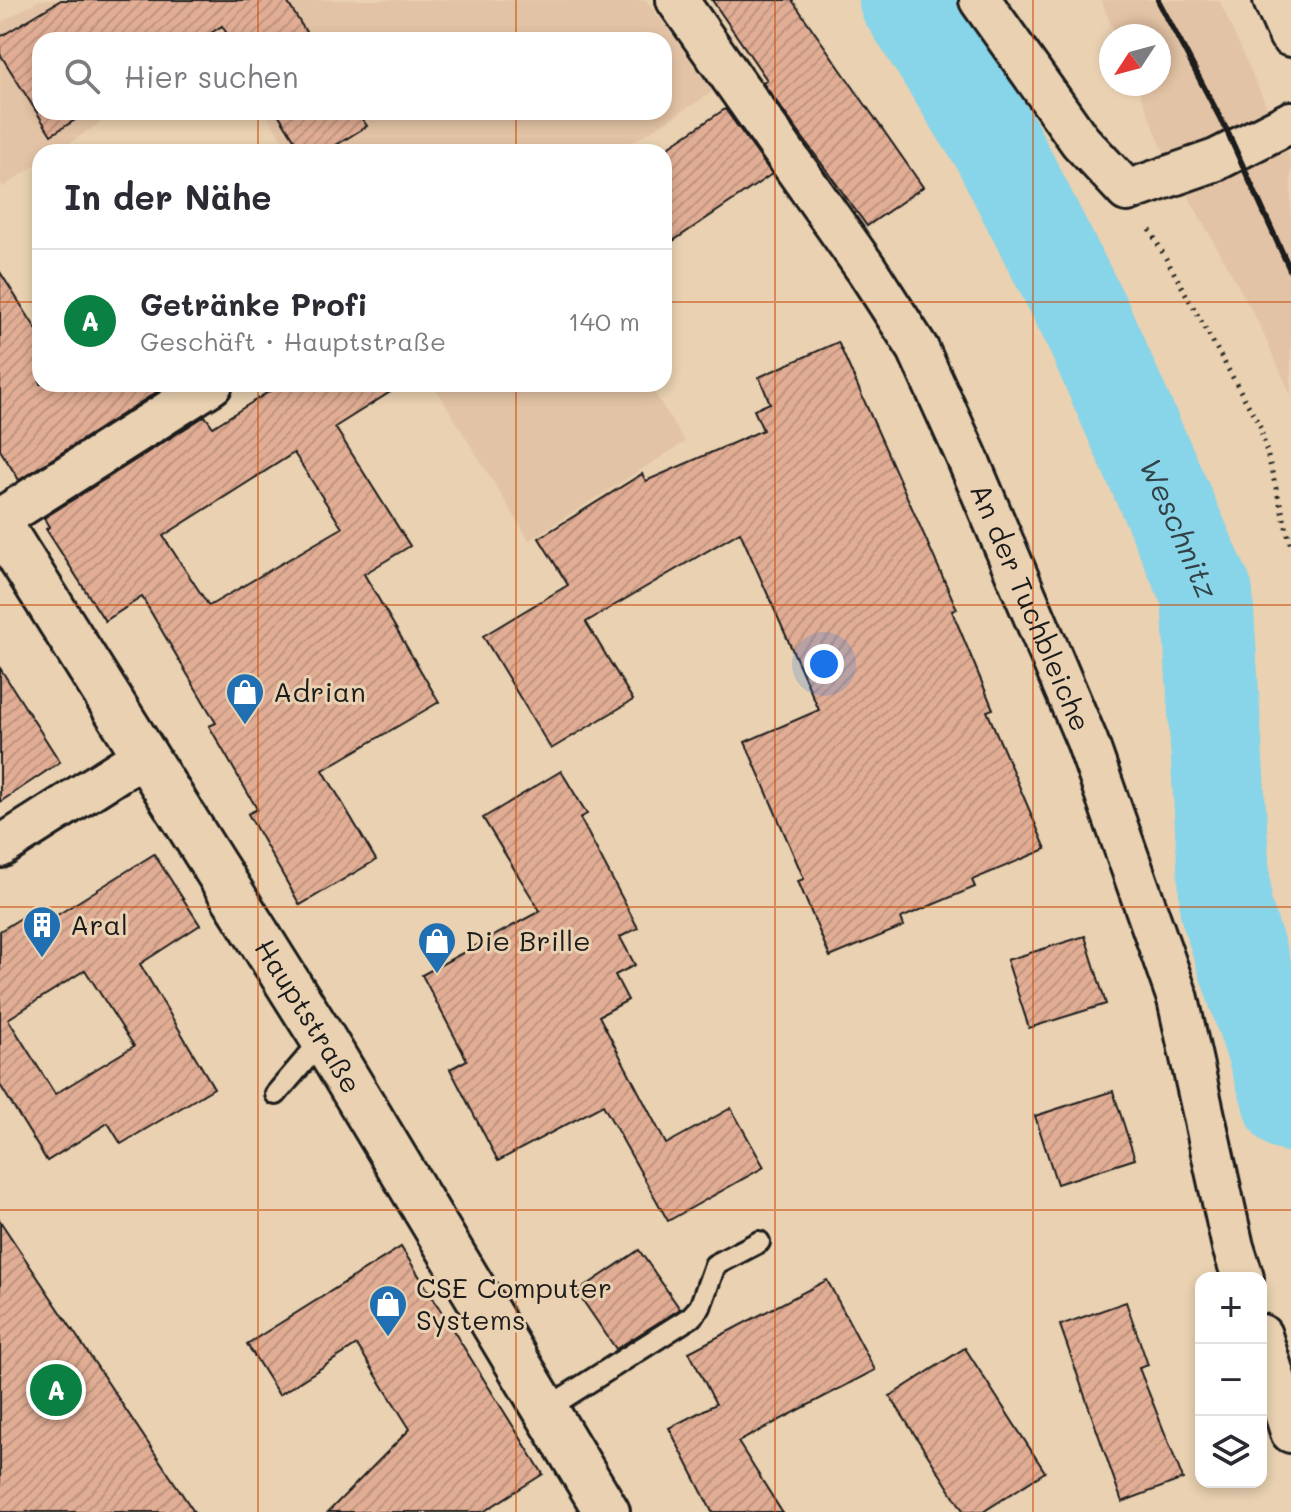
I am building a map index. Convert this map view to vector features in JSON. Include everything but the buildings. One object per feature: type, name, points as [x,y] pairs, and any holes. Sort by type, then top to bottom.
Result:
[{"type":"main road","points":[[1276,0],[1291,34]]},
{"type":"main road","name":"Hauptstraße","points":[[0,522],[323,1039],[607,1512]]},
{"type":"street","name":"An der Tuchbleiche","points":[[677,0],[867,270],[918,349],[966,455],[1087,741],[1178,999],[1241,1272]]},
{"type":"street","points":[[980,0],[1080,141],[1127,191],[1216,160],[1291,122]]},
{"type":"street","points":[[0,522],[200,392]]},
{"type":"street","points":[[0,847],[146,754]]},
{"type":"street","points":[[1264,1344],[1291,1432]]},
{"type":"lane","points":[[276,1094],[323,1039]]},
{"type":"lane","points":[[546,1409],[691,1317],[700,1307],[715,1265],[759,1242]]},
{"type":"path","points":[[1127,191],[1260,426],[1291,546]]},
{"type":"shaded area","points":[[40,0],[646,0],[670,32],[32,32],[32,120],[104,120],[68,144],[32,144],[32,167],[3,187],[0,181],[0,23]]},
{"type":"shaded area","points":[[1101,0],[1219,0],[1291,161],[1291,395],[1257,320],[1164,152],[1141,96],[1171,96],[1171,24],[1111,24]]},
{"type":"shaded area","points":[[672,35],[714,91],[672,117]]},
{"type":"shaded area","points":[[270,120],[668,120],[630,144],[285,144]]},
{"type":"shaded area","points":[[438,392],[654,392],[685,442],[529,540]]},
{"type":"waterway","name":"Weschnitz","points":[[905,0],[996,144],[1086,321],[1207,594],[1226,910],[1291,1106]]},
{"type":"railway","points":[[1158,0],[1227,131],[1291,272]]},
{"type":"place","name":"Adrian","points":[[245,726]]},
{"type":"place","name":"Aral","points":[[42,959]]},
{"type":"place","name":"Die Brille","points":[[437,975]]},
{"type":"place","name":"CSE Computer Systems","points":[[388,1338]]},
{"type":"place","name":"Getränke Profi","points":[[56,1390]]}]
